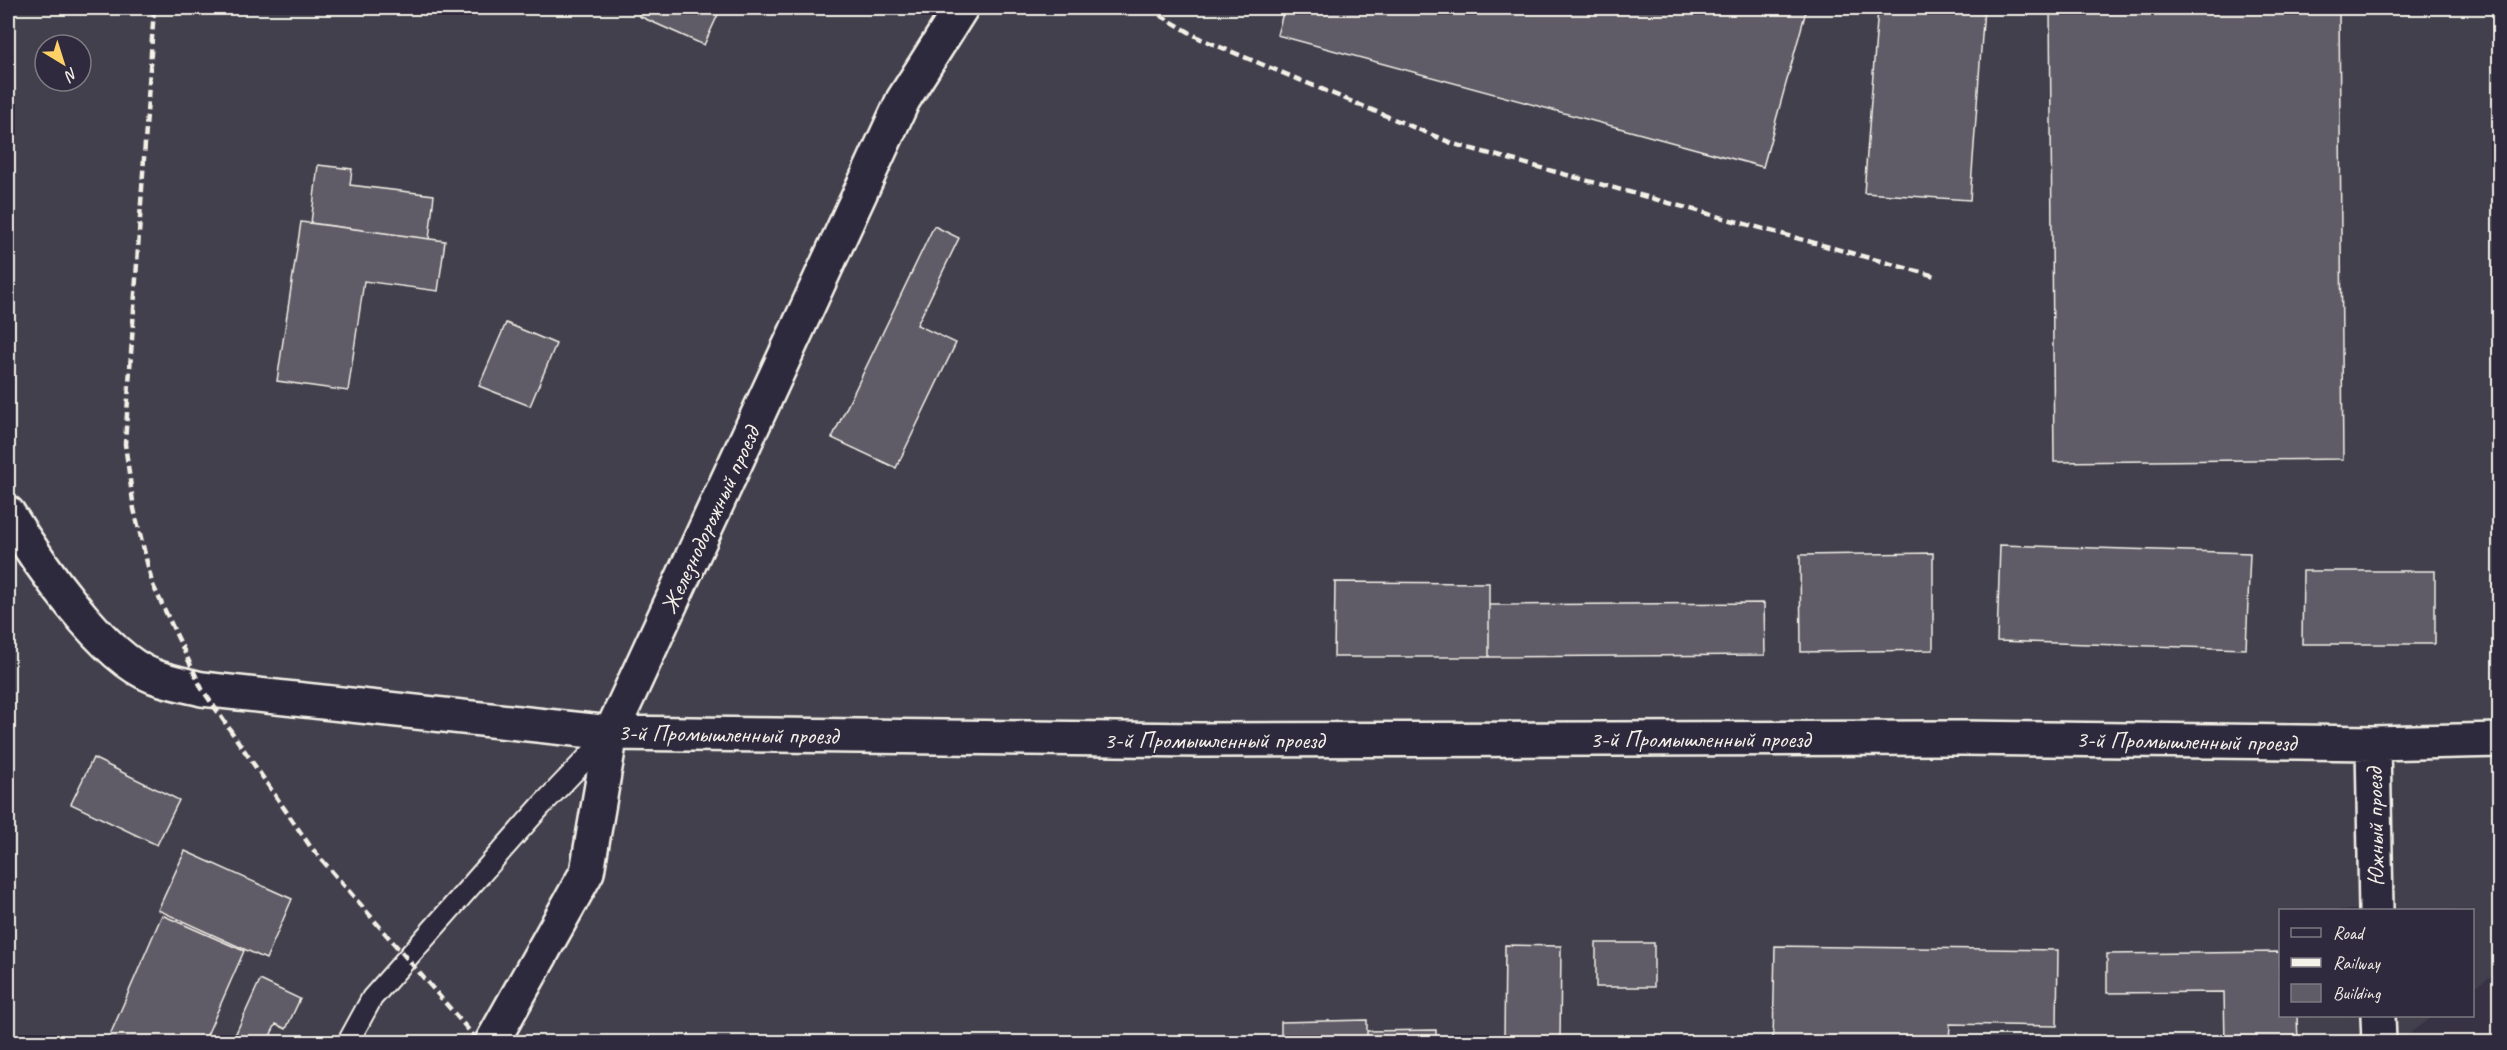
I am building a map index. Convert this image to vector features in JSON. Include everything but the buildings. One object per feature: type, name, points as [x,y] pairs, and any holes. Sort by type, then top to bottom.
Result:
[{"type":"street","name":"Железнодорожный проезд","points":[[492,1042],[587,872],[611,733],[903,100],[961,8]]},
{"type":"street","name":"3-й Промышленный проезд","points":[[8,513],[38,562],[85,619],[116,651],[151,676],[202,690],[611,733],[1200,740],[1964,738],[2373,743],[2499,740]]},
{"type":"street","name":"Южный проезд","points":[[2373,743],[2376,909]]},
{"type":"street","points":[[2378,1017],[2379,1042]]},
{"type":"lane","points":[[348,1042],[372,998],[541,806],[611,733]]},
{"type":"shaded area","points":[[8,8],[2499,8],[2499,971],[2474,987],[2474,909],[2279,909],[2279,1017],[2433,1017],[2398,1042],[8,1042]]},
{"type":"railway","points":[[154,8],[125,444],[134,509],[152,583],[202,689],[310,846],[479,1042]]},
{"type":"railway","points":[[1148,8],[1201,39],[1454,144],[1935,276]]}]
